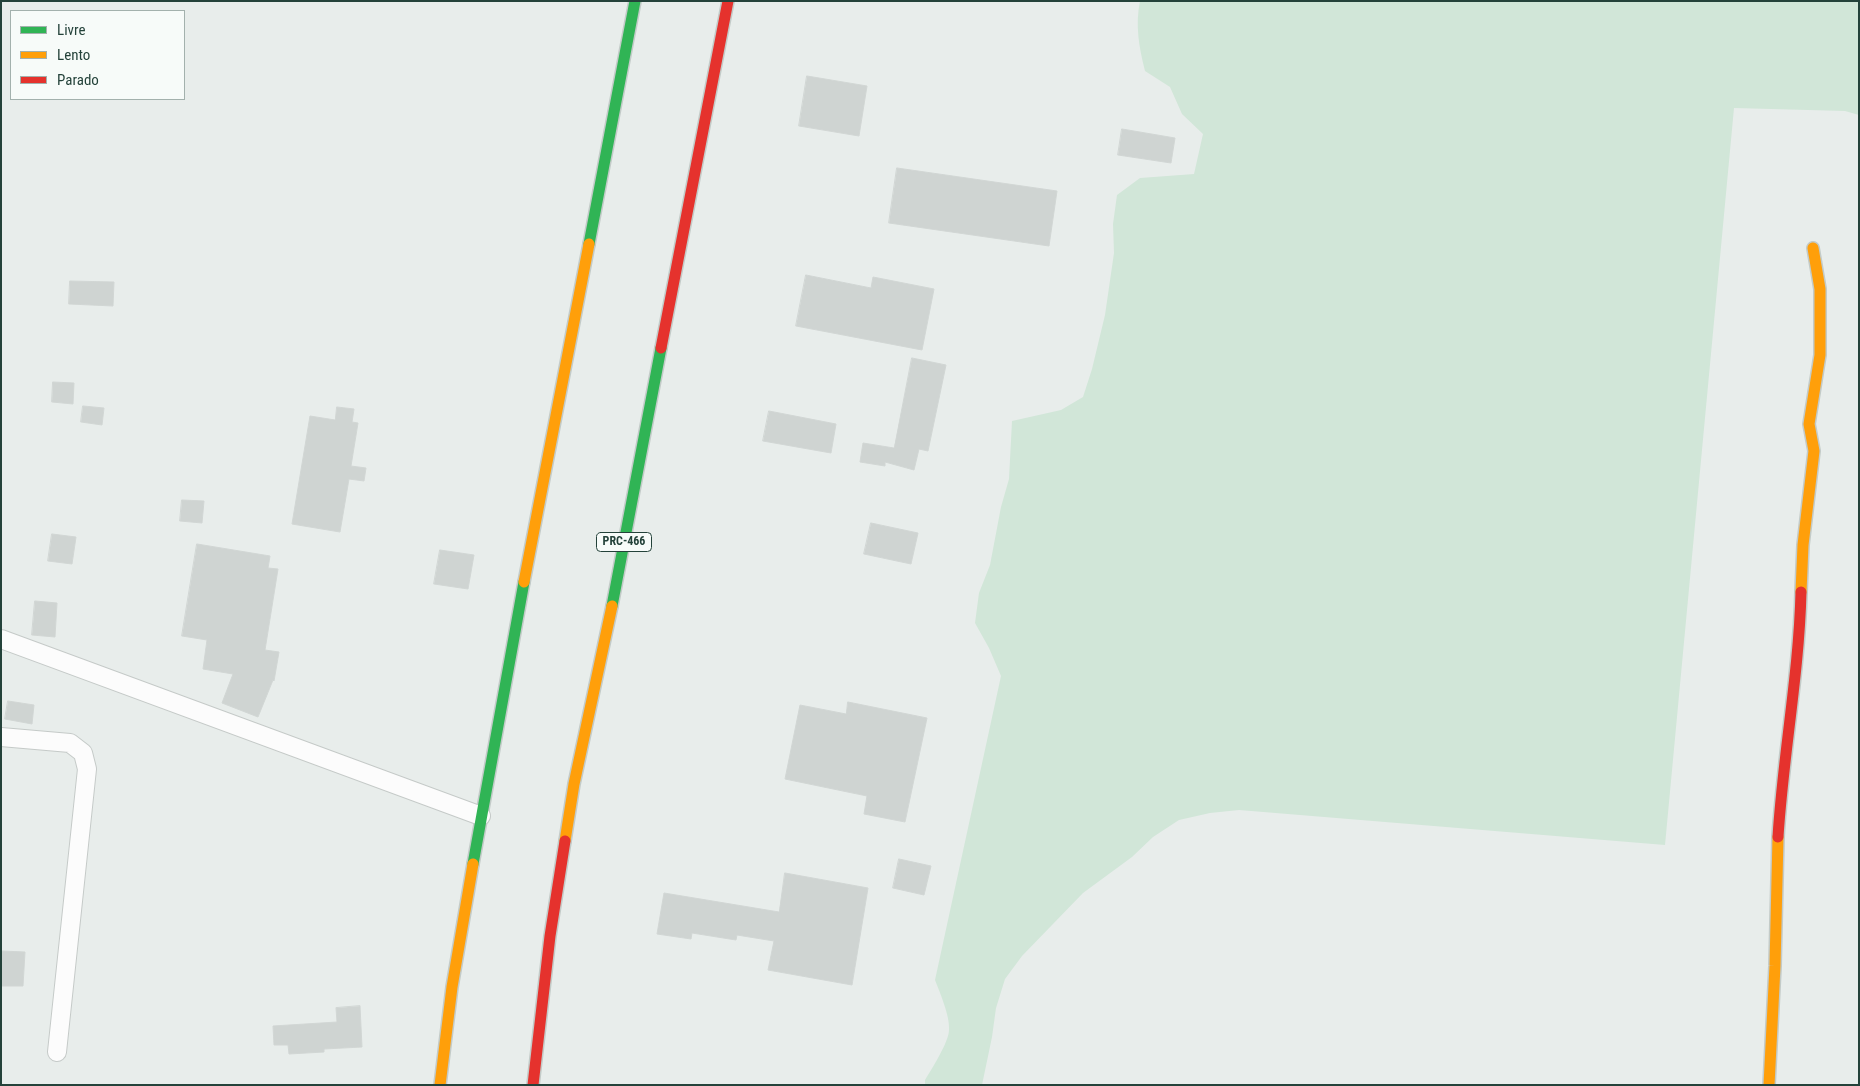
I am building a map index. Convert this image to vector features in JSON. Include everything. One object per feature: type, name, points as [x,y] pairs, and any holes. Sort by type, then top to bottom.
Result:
[{"type":"main road","points":[[440,1085],[452,986],[505,679],[635,1]]},
{"type":"main road","name":"PRC-466","points":[[533,1085],[550,936],[574,784],[611,609],[728,1]]},
{"type":"main road","points":[[1768,1085],[1775,966],[1777,860],[1782,787],[1800,634],[1803,545],[1814,451],[1809,424],[1820,355],[1820,289],[1813,248]]},
{"type":"street","points":[[1,639],[481,816]]},
{"type":"street","points":[[1,737],[70,744],[83,753],[87,769],[57,1052]]},
{"type":"green space","points":[[1140,1],[1859,1],[1859,115],[1845,111],[1734,108],[1665,845],[1239,810],[1210,813],[1179,820],[1153,837],[1132,857],[1083,893],[1022,956],[1005,979],[996,1008],[982,1085],[925,1085],[925,1080],[939,1056],[949,1030],[948,1018],[935,980],[1001,676],[989,648],[975,623],[979,593],[990,565],[1001,507],[1009,479],[1012,421],[1061,410],[1083,397],[1105,315],[1114,253],[1113,224],[1117,195],[1140,178],[1194,174],[1203,134],[1182,114],[1170,87],[1145,71],[1138,36]]},
{"type":"building","points":[[807,76],[867,86],[859,136],[799,126]]},
{"type":"building","points":[[1122,129],[1175,138],[1171,163],[1118,155]]},
{"type":"building","points":[[897,168],[1057,191],[1049,246],[889,223]]},
{"type":"building","points":[[806,275],[871,288],[873,277],[934,289],[922,350],[796,326]]},
{"type":"building","points":[[70,281],[114,282],[113,306],[69,304]]},
{"type":"building","points":[[912,358],[946,365],[928,451],[919,449],[914,470],[885,462],[885,466],[860,462],[863,443],[894,448]]},
{"type":"building","points":[[53,382],[74,383],[73,404],[52,402]]},
{"type":"building","points":[[83,406],[104,408],[102,425],[81,422]]},
{"type":"building","points":[[337,407],[354,409],[352,422],[358,423],[351,466],[366,468],[364,481],[349,479],[340,532],[292,524],[310,416],[335,420]]},
{"type":"building","points":[[769,411],[836,424],[831,453],[763,441]]},
{"type":"building","points":[[182,500],[204,501],[202,523],[180,521]]},
{"type":"building","points":[[871,523],[918,533],[911,564],[864,554]]},
{"type":"building","points":[[52,534],[76,537],[72,564],[48,561]]},
{"type":"building","points":[[197,544],[270,556],[268,568],[278,569],[265,650],[279,652],[274,681],[258,717],[222,703],[233,674],[203,669],[207,640],[182,636]]},
{"type":"building","points":[[440,550],[474,555],[468,589],[434,584]]},
{"type":"building","points":[[35,601],[57,603],[55,637],[32,635]]},
{"type":"building","points":[[8,701],[34,705],[32,724],[5,719]]},
{"type":"building","points":[[848,702],[927,718],[905,822],[864,814],[867,796],[785,779],[800,705],[846,714]]},
{"type":"building","points":[[899,859],[931,866],[924,895],[893,888]]},
{"type":"building","points":[[785,873],[868,888],[852,985],[768,970],[774,941],[737,935],[736,940],[692,933],[691,939],[657,934],[664,893],[779,912]]},
{"type":"building","points":[[1,951],[25,952],[23,986],[1,986]]},
{"type":"building","points":[[360,1006],[362,1047],[324,1049],[324,1052],[289,1054],[288,1045],[274,1045],[273,1026],[337,1022],[336,1008]]},
{"type":"traffic: fast","points":[[589,244],[635,1]]},
{"type":"traffic: fast","points":[[612,606],[661,348]]},
{"type":"traffic: fast","points":[[473,864],[524,582]]},
{"type":"traffic: slow","points":[[524,582],[589,244]]},
{"type":"traffic: slow","points":[[1801,592],[1803,545],[1814,451],[1809,424],[1820,355],[1820,289],[1813,248]]},
{"type":"traffic: slow","points":[[565,841],[574,784],[612,606]]},
{"type":"traffic: slow","points":[[1769,1085],[1775,966],[1778,837]]},
{"type":"traffic: slow","points":[[440,1085],[452,987],[473,864]]},
{"type":"traffic: jam","points":[[661,348],[728,1]]},
{"type":"traffic: jam","points":[[1778,837],[1800,623],[1801,592]]},
{"type":"traffic: jam","points":[[533,1085],[550,936],[565,841]]}]
